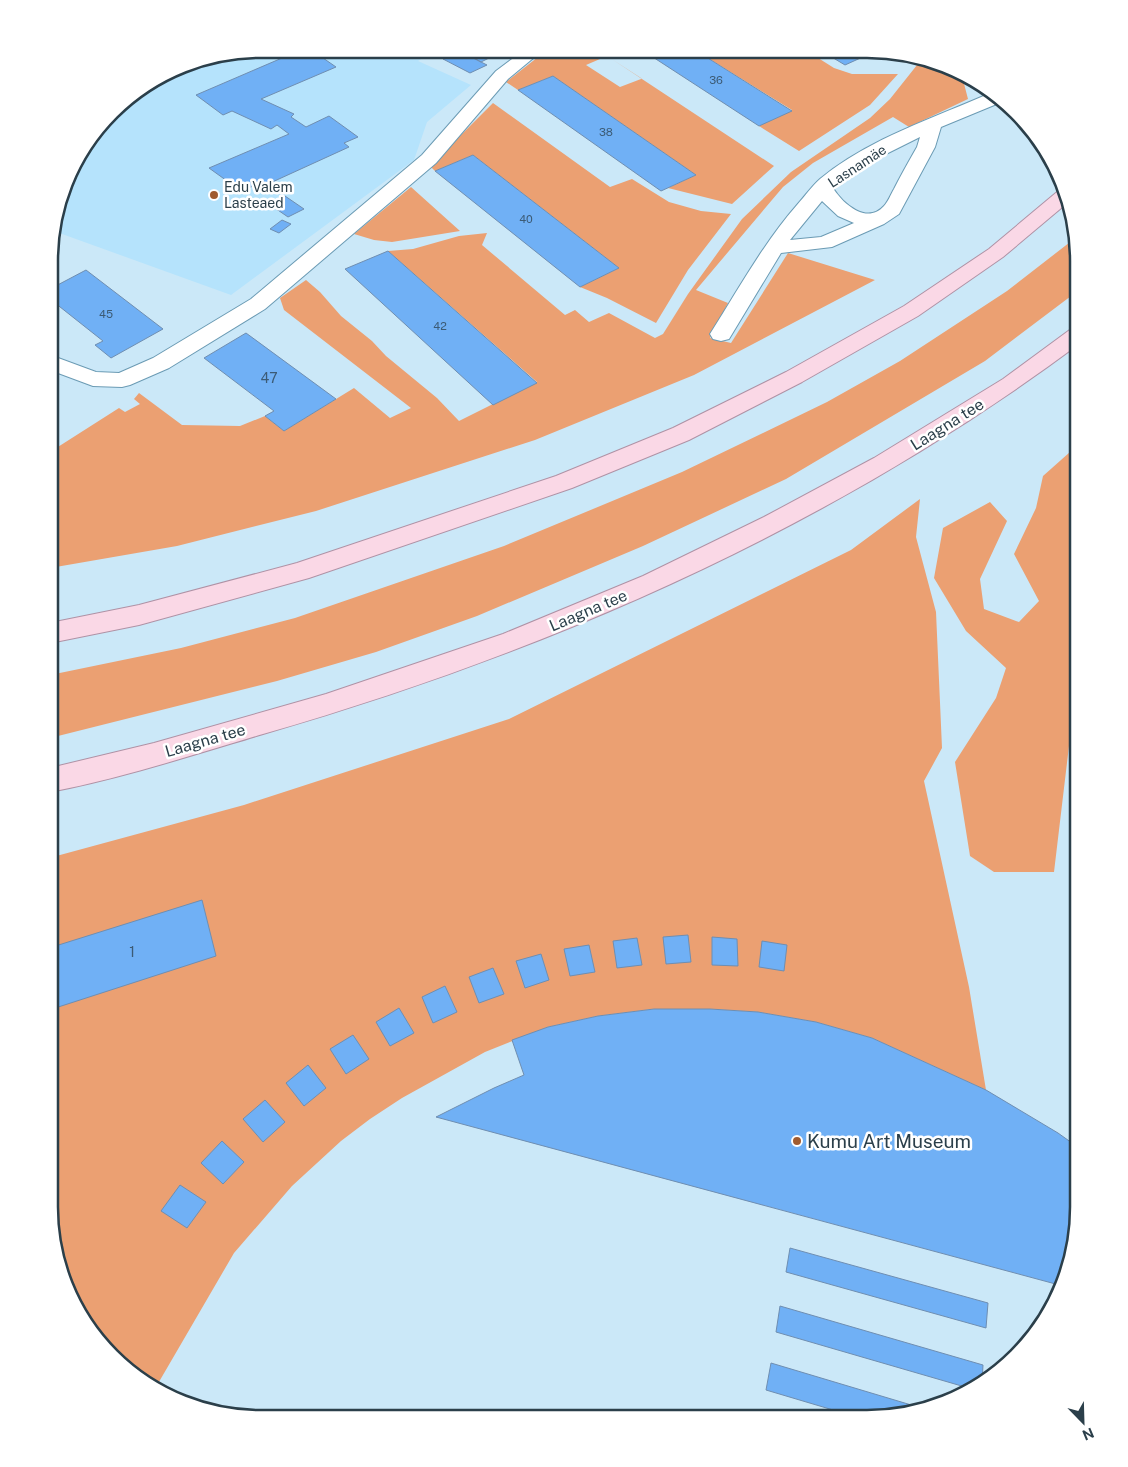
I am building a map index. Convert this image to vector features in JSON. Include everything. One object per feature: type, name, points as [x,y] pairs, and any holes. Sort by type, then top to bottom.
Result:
[{"type":"main road","points":[[58,631],[139,615],[300,571],[564,482],[681,434],[794,377],[911,311],[996,253],[1061,198]]},
{"type":"main road","name":"Laagna tee","points":[[58,778],[154,755],[327,705],[512,641],[652,583],[773,523],[882,464],[1012,384],[1070,341]]},
{"type":"street","points":[[58,365],[93,379],[122,380],[161,363],[258,304],[429,159],[502,75],[524,58]]},
{"type":"street","name":"Lasnamäe","points":[[721,334],[775,247],[801,212],[823,188],[876,151],[988,97]]},
{"type":"street","points":[[775,247],[825,244],[877,220],[892,210],[926,147],[933,123]]},
{"type":"street","points":[[823,188],[833,204],[846,214],[862,220],[877,220]]},
{"type":"shaded area","name":"Edu Valem Lasteaed","points":[[247,58],[423,58],[418,61],[471,85],[427,122],[414,160],[231,295],[59,233],[64,208],[78,170],[99,137],[137,99],[170,78],[195,68],[221,61]]},
{"type":"shaded area","points":[[537,58],[602,58],[586,65],[620,87],[641,78],[774,166],[732,204],[668,188],[696,175],[553,76],[518,90],[506,82]]},
{"type":"shaded area","points":[[708,58],[818,58],[834,68],[852,74],[898,74],[870,105],[799,151],[759,126],[792,110]]},
{"type":"shaded area","points":[[918,64],[963,81],[968,99],[909,127],[893,117],[813,163],[783,187],[696,290],[728,303],[710,338],[731,343],[788,253],[875,280],[694,375],[535,440],[316,511],[177,546],[58,567],[58,447],[119,408],[125,412],[140,404],[134,399],[139,393],[182,425],[240,426],[265,416],[284,431],[354,388],[390,418],[411,408],[284,310],[280,298],[306,280],[320,292],[341,316],[437,398],[459,421],[537,382],[388,251],[413,249],[459,236],[487,233],[482,245],[565,315],[575,310],[589,322],[609,313],[655,338],[663,334],[688,294],[742,219],[791,172],[870,118],[890,99]]},
{"type":"shaded area","points":[[493,103],[610,187],[632,179],[669,202],[701,211],[731,214],[688,270],[656,323],[607,298],[580,287],[619,268],[473,155],[435,171],[430,166]]},
{"type":"shaded area","points":[[411,187],[460,231],[392,242],[374,240],[354,234]]},
{"type":"shaded area","points":[[1070,242],[1070,297],[985,361],[786,479],[643,546],[477,616],[376,652],[277,681],[58,736],[58,673],[181,648],[295,618],[504,546],[682,472],[827,402],[900,361],[1007,291]]},
{"type":"shaded area","points":[[1070,452],[1070,738],[1054,872],[994,872],[970,856],[955,762],[996,698],[1006,668],[966,631],[934,578],[943,528],[990,502],[1007,521],[980,579],[984,609],[1019,622],[1039,601],[1014,554],[1036,508],[1043,476]]},
{"type":"shaded area","points":[[920,499],[916,537],[936,612],[942,748],[924,781],[969,987],[986,1090],[872,1038],[816,1022],[758,1012],[710,1009],[654,1009],[598,1016],[548,1027],[485,1052],[402,1098],[341,1141],[292,1186],[234,1253],[159,1382],[137,1368],[99,1330],[78,1297],[68,1272],[61,1246],[58,1220],[58,856],[244,805],[509,719],[851,550]]},
{"type":"building","points":[[282,58],[323,58],[336,67],[261,99],[294,114],[291,117],[306,127],[329,116],[358,137],[344,143],[349,147],[257,189],[253,186],[241,191],[209,168],[289,134],[277,125],[271,129],[232,111],[223,115],[196,95]]},
{"type":"building","points":[[473,58],[487,65],[470,73],[443,59]]},
{"type":"building","points":[[474,58],[489,58],[481,62]]},
{"type":"building","points":[[654,58],[708,58],[792,111],[759,126]]},
{"type":"building","points":[[833,58],[860,58],[845,65]]},
{"type":"building","points":[[553,76],[696,175],[661,191],[518,90]]},
{"type":"building","points":[[473,155],[619,268],[580,287],[435,171]]},
{"type":"building","points":[[285,196],[304,209],[288,217],[269,204]]},
{"type":"building","points":[[282,220],[291,224],[279,233],[270,229]]},
{"type":"building","points":[[388,251],[537,383],[493,405],[345,269]]},
{"type":"building","points":[[86,270],[163,329],[111,358],[95,345],[103,341],[58,305],[58,285]]},
{"type":"building","points":[[246,333],[336,399],[284,431],[265,416],[274,411],[204,358]]},
{"type":"building","points":[[202,900],[216,956],[58,1007],[58,945]]},
{"type":"building","points":[[688,935],[691,962],[666,964],[663,937]]},
{"type":"building","points":[[712,937],[737,939],[738,966],[712,965]]},
{"type":"building","points":[[637,938],[642,965],[617,968],[613,941]]},
{"type":"building","points":[[762,941],[787,945],[784,971],[759,967]]},
{"type":"building","points":[[589,945],[595,972],[570,976],[564,949]]},
{"type":"building","points":[[541,954],[549,980],[525,988],[516,961]]},
{"type":"building","points":[[493,968],[504,994],[479,1003],[469,977]]},
{"type":"building","points":[[445,986],[457,1012],[433,1023],[422,997]]},
{"type":"building","points":[[399,1008],[414,1033],[390,1046],[376,1022]]},
{"type":"building","name":"Kumu Art Museum","points":[[654,1009],[710,1009],[758,1012],[816,1022],[872,1038],[986,1090],[1070,1142],[1069,1233],[1064,1259],[1055,1284],[436,1117],[524,1075],[512,1040],[548,1027],[598,1016]]},
{"type":"building","points":[[353,1035],[369,1059],[346,1074],[330,1049]]},
{"type":"building","points":[[308,1065],[326,1088],[304,1106],[286,1083]]},
{"type":"building","points":[[265,1100],[285,1122],[263,1142],[243,1119]]},
{"type":"building","points":[[222,1141],[244,1162],[223,1184],[201,1163]]},
{"type":"building","points":[[180,1185],[206,1202],[187,1228],[161,1211]]},
{"type":"building","points":[[790,1248],[988,1303],[986,1328],[786,1272]]},
{"type":"building","points":[[780,1306],[983,1365],[983,1373],[962,1386],[776,1332]]},
{"type":"building","points":[[771,1363],[911,1405],[868,1410],[833,1410],[766,1390]]},
{"type":"place","name":"Edu Valem Lasteaed","points":[[214,195]]},
{"type":"place","name":"Kumu Art Museum","points":[[797,1141]]}]
